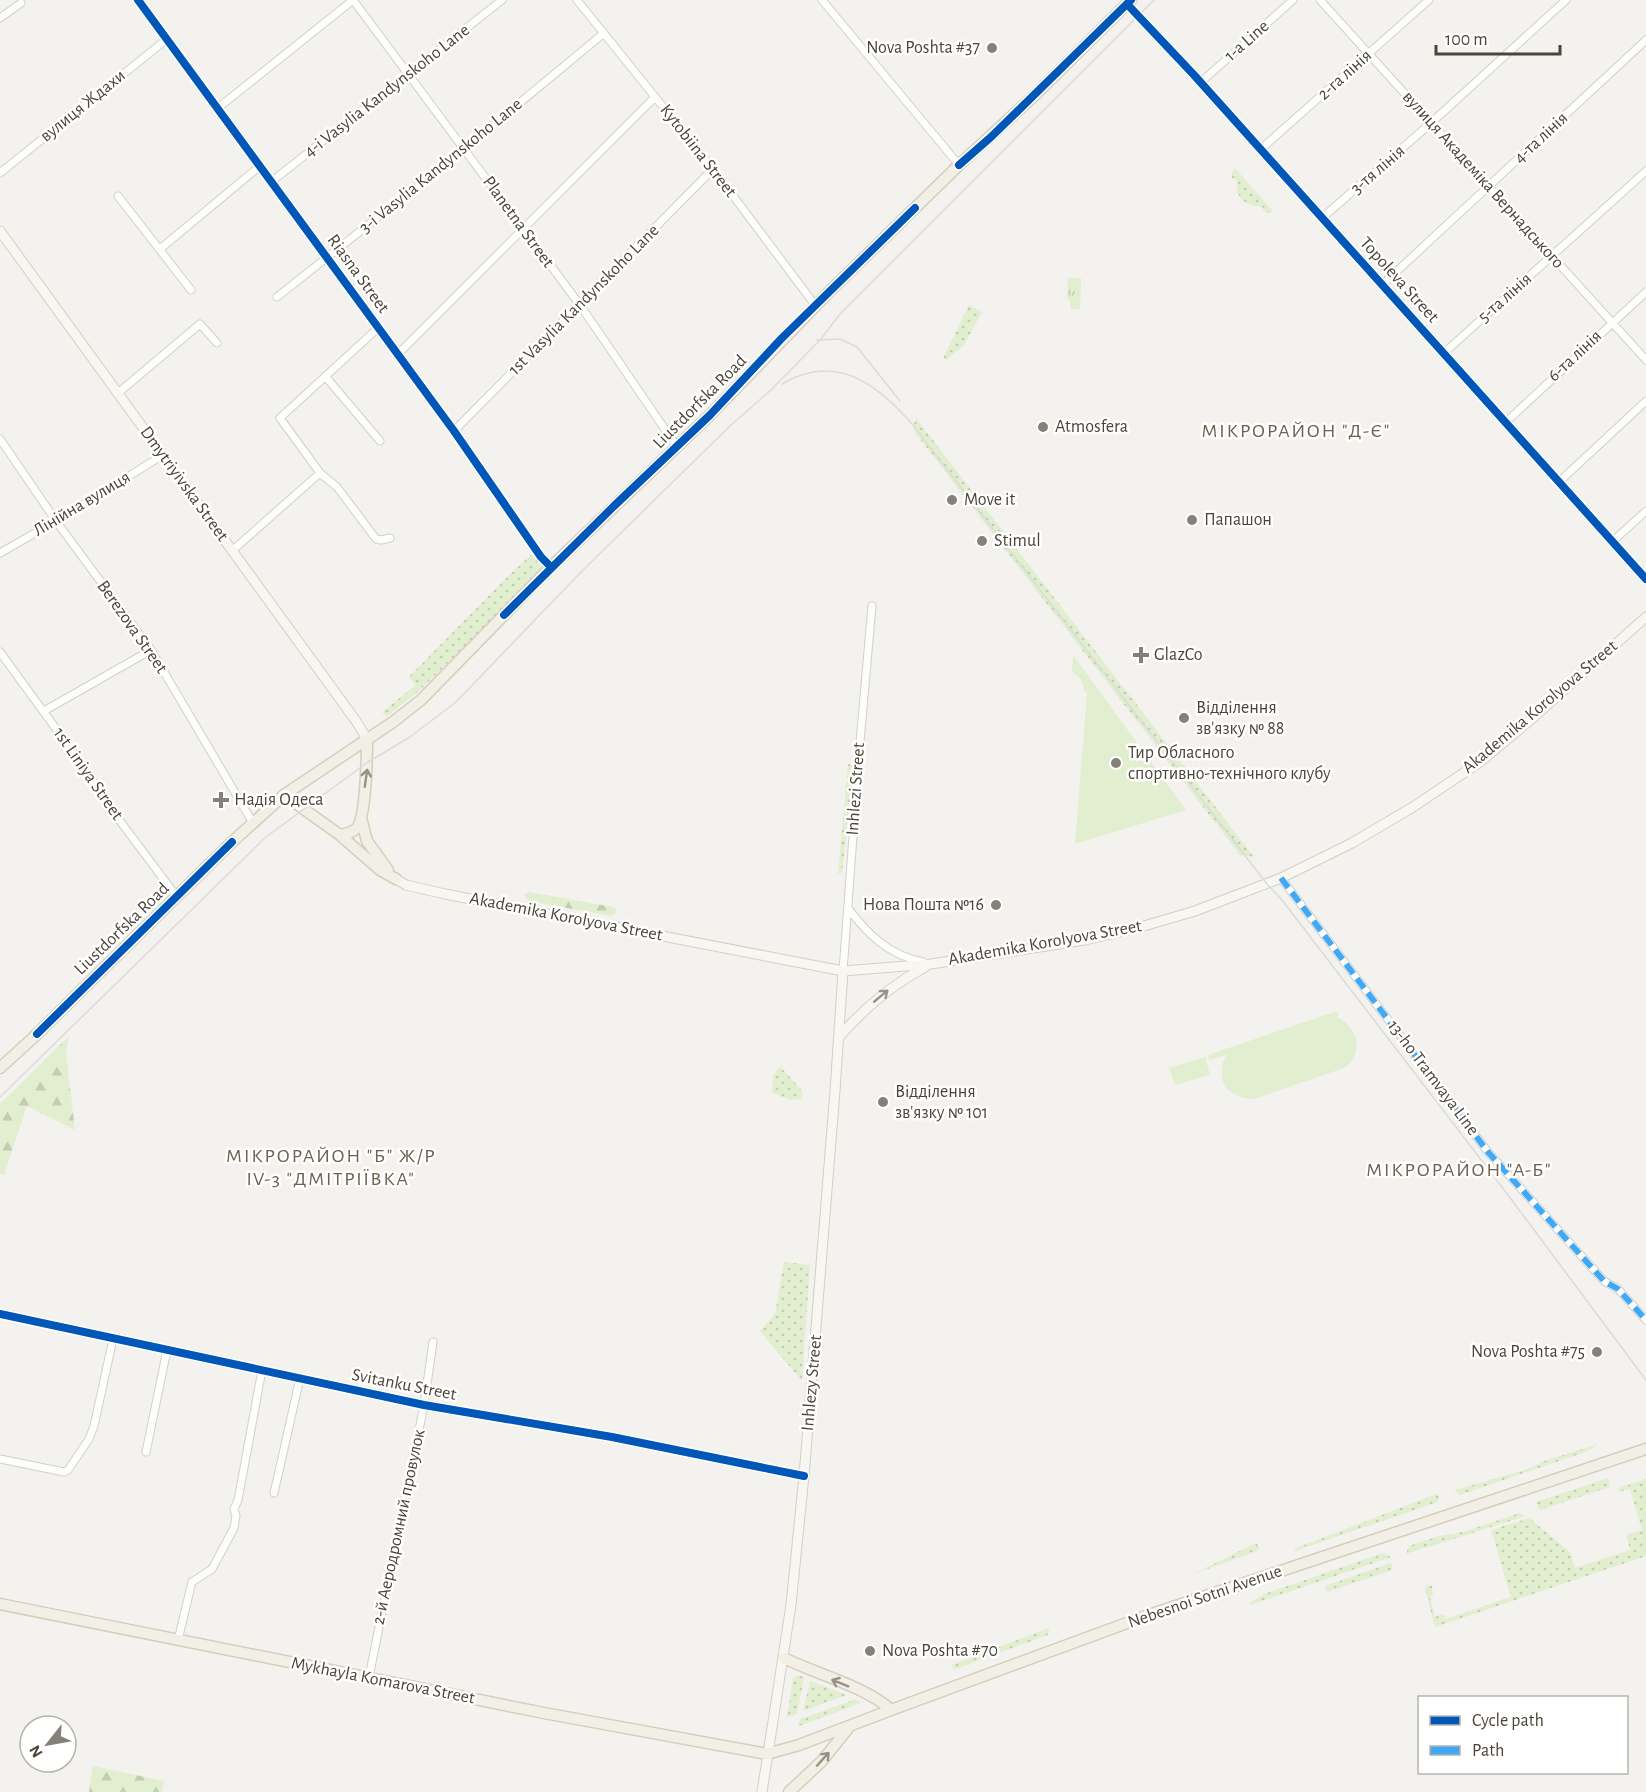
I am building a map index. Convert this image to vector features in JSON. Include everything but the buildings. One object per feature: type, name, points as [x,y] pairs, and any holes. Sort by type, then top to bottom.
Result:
[{"type":"main road","name":"Liustdorfska Road","points":[[0,1068],[284,795],[393,722],[421,700],[551,567],[677,447],[815,305],[1129,2]]},
{"type":"main road","name":"Dmytriyivska Street","points":[[0,231],[233,550],[367,739]]},
{"type":"main road","name":"Akademika Korolyova Street","points":[[396,879],[418,888],[445,894],[843,971],[931,964],[1076,942],[1196,911],[1281,878],[1352,843],[1413,807],[1479,762],[1535,716],[1646,617]]},
{"type":"main road","points":[[340,836],[351,833],[358,827],[361,818],[368,762],[367,739]]},
{"type":"main road","points":[[284,795],[340,836],[380,870],[396,879]]},
{"type":"main road","points":[[361,818],[367,841],[396,879]]},
{"type":"main road","points":[[839,1037],[878,998],[896,984],[931,964]]},
{"type":"main road","name":"Inhlezy Street","points":[[762,1792],[792,1605],[843,971]]},
{"type":"main road","name":"Nebesnoi Sotni Avenue","points":[[767,1754],[799,1745],[1146,1616],[1646,1449]]},
{"type":"main road","name":"Mykhayla Komarova Street","points":[[0,1604],[706,1744],[767,1754]]},
{"type":"main road","points":[[784,1658],[809,1671],[879,1698],[891,1710]]},
{"type":"main road","points":[[789,1792],[822,1761],[851,1725]]},
{"type":"street","name":"Riasna Street","points":[[138,0],[551,567]]},
{"type":"street","name":"Planetna Street","points":[[353,0],[580,306],[677,447]]},
{"type":"street","points":[[218,108],[353,0]]},
{"type":"street","name":"4-i Vasylia Kandynskoho Lane","points":[[272,182],[502,0]]},
{"type":"street","name":"Kytobiina Street","points":[[578,0],[713,169],[815,305]]},
{"type":"street","points":[[822,0],[959,165]]},
{"type":"street","name":"1-a Line","points":[[1200,82],[1293,0]]},
{"type":"street","name":"вулиця Академіка Вернадського","points":[[1320,0],[1646,360]]},
{"type":"street","name":"2-га лінія","points":[[1261,149],[1429,0]]},
{"type":"street","name":"3-тя лінія","points":[[1322,218],[1566,0]]},
{"type":"street","name":"Topoleva Street","points":[[1129,2],[1646,579]]},
{"type":"street","points":[[0,18],[21,3]]},
{"type":"street","name":"3-i Vasylia Kandynskoho Lane","points":[[277,297],[464,149],[604,33]]},
{"type":"street","name":"вулиця Ждахи","points":[[0,173],[167,39]]},
{"type":"street","name":"4-та лінія","points":[[1383,285],[1646,40]]},
{"type":"street","points":[[398,354],[655,97]]},
{"type":"street","points":[[160,249],[260,166]]},
{"type":"street","name":"1st Vasylia Kandynskoho Lane","points":[[454,431],[713,169]]},
{"type":"street","name":"5-та лінія","points":[[1444,353],[1646,171]]},
{"type":"street","points":[[118,196],[191,290]]},
{"type":"street","name":"6-та лінія","points":[[1506,422],[1611,322],[1646,292]]},
{"type":"street","points":[[118,393],[200,324],[217,343]]},
{"type":"street","points":[[378,328],[280,418],[320,473],[337,487],[376,539],[390,538]]},
{"type":"street","points":[[326,376],[380,441]]},
{"type":"street","points":[[1560,482],[1646,401]]},
{"type":"street","name":"Berezova Street","points":[[0,439],[56,521],[151,650],[254,823]]},
{"type":"street","name":"Лінійна вулиця","points":[[0,553],[163,454]]},
{"type":"street","points":[[233,550],[320,473]]},
{"type":"street","points":[[1613,542],[1646,511]]},
{"type":"street","name":"Inhlezi Street","points":[[843,971],[872,606]]},
{"type":"street","points":[[44,711],[151,650]]},
{"type":"street","name":"1st Liniya Street","points":[[0,652],[177,897]]},
{"type":"street","name":"13-ho Tramvaya Line","points":[[1281,878],[1488,1152],[1604,1281],[1618,1289],[1646,1320]]},
{"type":"street","points":[[848,908],[862,928],[877,941],[911,960],[931,964]]},
{"type":"street","name":"Svitanku Street","points":[[0,1314],[424,1405],[612,1437],[804,1476]]},
{"type":"street","points":[[0,1459],[64,1472],[68,1470],[94,1426],[113,1339]]},
{"type":"street","name":"2-й Аеродромний провулок","points":[[369,1677],[424,1405],[433,1342]]},
{"type":"street","points":[[146,1452],[167,1350]]},
{"type":"street","points":[[178,1640],[192,1582],[212,1569],[234,1528],[236,1519],[234,1507],[238,1500],[262,1370]]},
{"type":"street","points":[[274,1493],[300,1378]]},
{"type":"green space","points":[[1235,168],[1272,212],[1266,213],[1263,207],[1251,205],[1240,197],[1237,181],[1232,178]]},
{"type":"green space","points":[[1068,278],[1081,278],[1080,309],[1070,309],[1070,300],[1067,299]]},
{"type":"green space","points":[[969,305],[982,312],[964,345],[947,360],[943,358]]},
{"type":"green space","points":[[916,418],[1254,857],[1240,855],[916,434],[913,427]]},
{"type":"green space","points":[[531,555],[545,568],[419,691],[386,717],[382,712],[416,685],[409,677]]},
{"type":"green space","name":"Тир Обласного спортивно-технічного клубу","points":[[1073,655],[1186,810],[1075,844],[1087,693],[1081,679],[1072,672]]},
{"type":"green space","points":[[848,764],[854,765],[842,873],[838,873]]},
{"type":"green space","points":[[528,892],[614,907],[617,910],[612,916],[528,901],[524,895]]},
{"type":"green space","points":[[1337,1011],[1339,1016],[1336,1017],[1346,1022],[1356,1037],[1357,1045],[1355,1055],[1344,1068],[1254,1099],[1237,1095],[1225,1086],[1222,1072],[1226,1055],[1209,1060],[1208,1055]]},
{"type":"green space","points":[[69,1036],[66,1052],[75,1130],[27,1106],[4,1175],[0,1174],[0,1104]]},
{"type":"green space","points":[[1205,1057],[1210,1075],[1175,1085],[1169,1068]]},
{"type":"green space","points":[[780,1066],[803,1092],[802,1099],[791,1100],[772,1093],[773,1076]]},
{"type":"green space","points":[[784,1262],[810,1265],[802,1381],[760,1331],[775,1314]]},
{"type":"green space","points":[[1598,1444],[1588,1451],[1460,1495],[1455,1490],[1518,1472],[1541,1462]]},
{"type":"green space","points":[[1608,1478],[1610,1487],[1540,1510],[1536,1502]]},
{"type":"green space","points":[[1646,1479],[1646,1556],[1435,1627],[1425,1589],[1426,1585],[1432,1586],[1433,1595],[1430,1596],[1435,1617],[1444,1614],[1446,1619],[1511,1597],[1491,1530],[1529,1518],[1570,1552],[1575,1568],[1630,1550],[1626,1535],[1642,1530],[1630,1489],[1618,1492],[1619,1488]]},
{"type":"green space","points":[[1436,1494],[1439,1496],[1438,1502],[1295,1551],[1294,1549]]},
{"type":"green space","points":[[1520,1513],[1526,1516],[1406,1554],[1409,1546],[1439,1536],[1463,1532]]},
{"type":"green space","points":[[1256,1543],[1259,1547],[1257,1551],[1191,1575]]},
{"type":"green space","points":[[1383,1553],[1391,1557],[1250,1605],[1264,1594]]},
{"type":"green space","points":[[1391,1563],[1393,1570],[1327,1592],[1325,1586]]},
{"type":"green space","points":[[1049,1628],[1048,1635],[956,1669],[951,1665]]},
{"type":"green space","points":[[798,1675],[804,1677],[797,1714],[787,1718],[793,1678]]},
{"type":"green space","points":[[810,1681],[847,1695],[803,1711]]},
{"type":"green space","points":[[856,1699],[861,1703],[799,1726],[801,1719]]},
{"type":"green space","points":[[93,1766],[164,1781],[162,1792],[89,1792]]},
{"type":"tram line","points":[[0,1097],[266,837],[368,762],[410,737],[456,702],[583,570],[731,425],[771,390],[821,339],[840,314],[1154,0]]},
{"type":"tram line","points":[[817,340],[840,339],[857,347],[900,401]]},
{"type":"tram line","points":[[782,384],[802,375],[820,371],[838,372],[870,385],[899,409],[1267,884],[1282,900],[1505,1191],[1646,1380]]},
{"type":"marked path","points":[[1281,878],[1488,1152],[1604,1281],[1618,1289],[1646,1320]]},
{"type":"cycle path","points":[[138,0],[454,431],[541,557],[551,567]]},
{"type":"cycle path","points":[[959,165],[991,137],[1131,0]]},
{"type":"cycle path","points":[[1127,4],[1194,75],[1646,579]]},
{"type":"cycle path","points":[[504,615],[710,415],[782,338],[915,208]]},
{"type":"cycle path","points":[[37,1034],[232,842]]},
{"type":"cycle path","points":[[0,1314],[424,1405],[612,1437],[804,1476]]},
{"type":"place","name":"Nova Poshta #37","points":[[992,48]]},
{"type":"place","name":"Atmosfera","points":[[1043,427]]},
{"type":"place","name":"Move it","points":[[952,500]]},
{"type":"place","name":"Папашон","points":[[1192,520]]},
{"type":"place","name":"Stimul","points":[[982,541]]},
{"type":"place","name":"GlazCo","points":[[1141,655]]},
{"type":"place","name":"Відділення зв'язку № 88","points":[[1184,718]]},
{"type":"place","name":"Тир Обласного спортивно-технічного клубу","points":[[1116,763]]},
{"type":"place","name":"Надія Одеса","points":[[221,800]]},
{"type":"place","name":"Нова Пошта №16","points":[[996,905]]},
{"type":"place","name":"Відділення зв'язку № 101","points":[[883,1102]]},
{"type":"place","name":"Nova Poshta #75","points":[[1597,1352]]},
{"type":"place","name":"Nova Poshta #70","points":[[870,1651]]},
{"type":"district","name":"МІКРОРАЙОН \"Д-Є\"","points":[[1296,431]]},
{"type":"district","name":"МІКРОРАЙОН \"Б\" Ж/Р IV-3 \"ДМІТРІЇВКА\"","points":[[331,1168]]},
{"type":"district","name":"МІКРОРАЙОН \"А-Б\"","points":[[1459,1170]]}]
